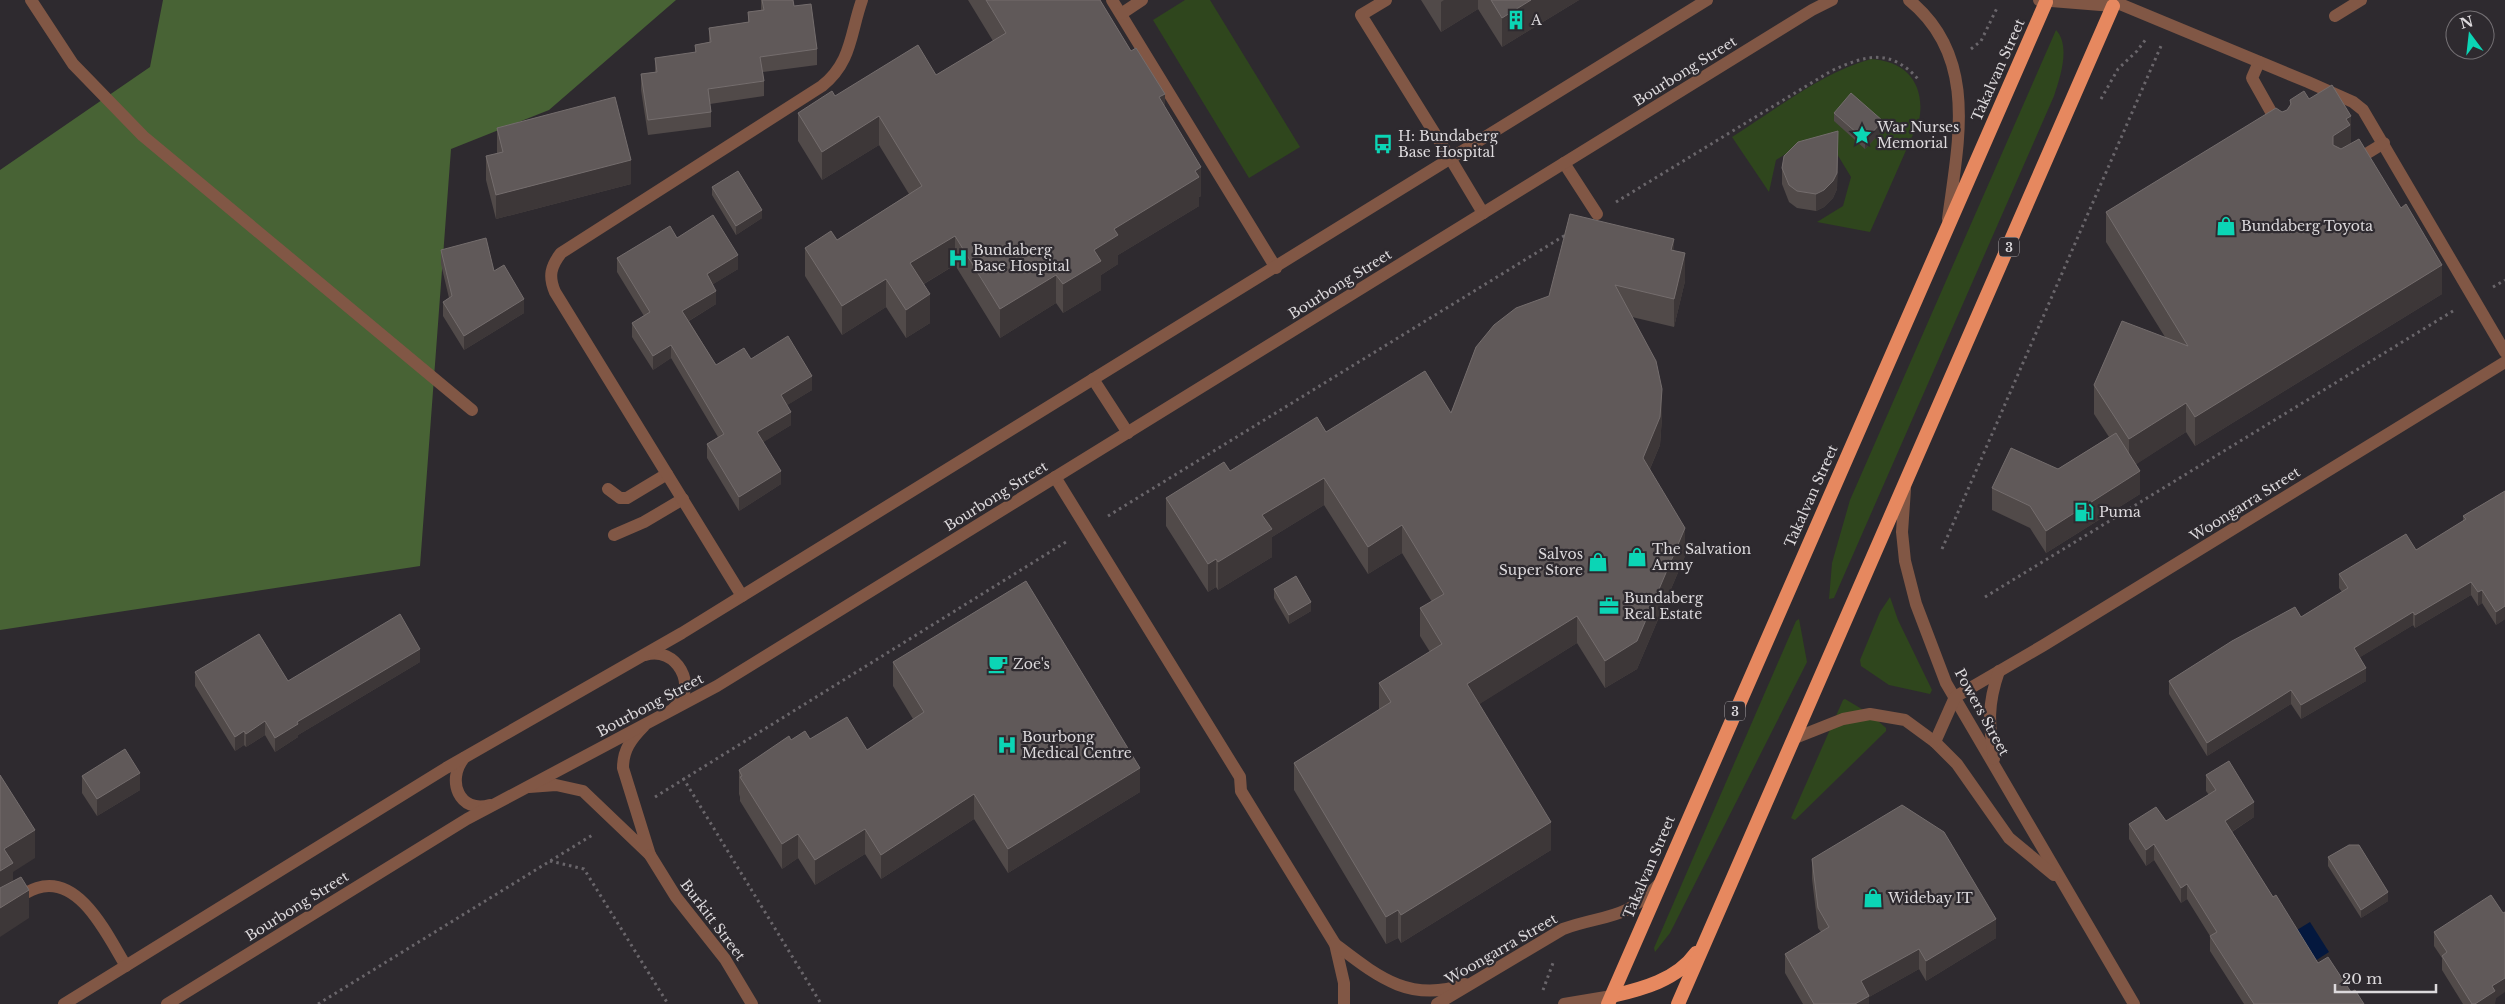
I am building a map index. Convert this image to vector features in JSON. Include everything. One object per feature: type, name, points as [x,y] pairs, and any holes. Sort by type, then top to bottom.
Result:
[{"type":"highway","name":"Takalvan Street","points":[[1610,1000],[1947,227],[2042,1]]},
{"type":"highway","name":"3","points":[[1678,1004],[1905,488],[2114,4]]},
{"type":"highway","points":[[1610,1000],[1674,974],[1689,962],[1708,936]]},
{"type":"street","points":[[31,0],[73,64],[143,136],[472,410]]},
{"type":"street","points":[[742,596],[555,292],[551,283],[552,267],[561,253],[822,86],[834,76],[848,52],[862,0]]},
{"type":"street","points":[[1112,0],[1276,268]]},
{"type":"street","points":[[1121,14],[1142,0]]},
{"type":"street","points":[[1386,0],[1361,15],[1483,213]]},
{"type":"street","points":[[64,1004],[471,753],[640,657],[742,596],[1276,268],[1450,158],[1707,0]]},
{"type":"street","points":[[1812,10],[1822,0]]},
{"type":"street","name":"Bourbong Street","points":[[167,1004],[495,804],[725,682],[1812,10],[1832,0]]},
{"type":"street","points":[[1909,0],[1918,7],[1938,34],[1954,68],[1959,92],[1959,134],[1947,227]]},
{"type":"street","points":[[2335,16],[2361,0]]},
{"type":"street","points":[[2042,1],[2114,4],[2155,18],[2259,62],[2353,102],[2364,110],[2505,352]]},
{"type":"street","points":[[2259,62],[2252,78],[2283,133]]},
{"type":"street","points":[[2340,170],[2384,144]]},
{"type":"street","points":[[1564,163],[1597,214]]},
{"type":"street","name":"Woongarra Street","points":[[1955,697],[2505,362]]},
{"type":"street","points":[[1093,379],[1128,433]]},
{"type":"street","points":[[608,489],[614,495],[627,498],[667,474]]},
{"type":"street","points":[[1055,477],[1240,777],[1241,791],[1335,944],[1344,982],[1344,1004]]},
{"type":"street","name":"Powers Street","points":[[1905,488],[1902,532],[1910,582],[1924,626],[1946,683],[2134,1004]]},
{"type":"street","points":[[614,535],[644,522],[682,499]]},
{"type":"street","points":[[640,657],[650,653],[672,658],[684,675],[684,691],[678,705],[669,712]]},
{"type":"street","points":[[1995,767],[1989,724],[1991,694],[1999,671]]},
{"type":"street","points":[[1936,742],[1955,697]]},
{"type":"street","name":"Powers Street","points":[[1795,738],[1843,719],[1870,714],[1905,720],[1936,742],[1957,764],[2008,838],[2060,880]]},
{"type":"street","name":"Burkitt Street","points":[[646,724],[628,744],[623,758],[623,768],[650,855]]},
{"type":"street","points":[[471,753],[459,765],[455,773],[457,790],[469,803],[477,806],[495,804]]},
{"type":"street","name":"Burkitt Street","points":[[525,788],[556,785],[583,791],[615,821],[650,855],[676,897],[726,959],[752,1004]]},
{"type":"street","name":"Woongarra Street","points":[[1437,1004],[1563,929],[1581,922],[1616,915],[1633,908],[1660,883]]},
{"type":"street","points":[[0,909],[39,887],[52,887],[72,894],[82,899],[91,910],[126,966]]},
{"type":"street","points":[[1335,944],[1370,971],[1406,989],[1441,992],[1479,979]]},
{"type":"street","points":[[1564,1004],[1610,1000]]},
{"type":"path","points":[[1966,52],[1982,41],[1997,8]]},
{"type":"path","points":[[2095,103],[2102,98],[2118,69],[2144,42],[2155,18]]},
{"type":"path","points":[[1942,549],[2171,25]]},
{"type":"path","points":[[636,809],[683,778],[1831,71],[1851,61],[1871,56],[1888,57],[1900,62],[1918,79]]},
{"type":"path","points":[[1985,597],[2505,280]]},
{"type":"path","points":[[683,778],[820,1002]]},
{"type":"path","points":[[318,1004],[615,821]]},
{"type":"path","points":[[550,861],[584,869],[668,1004]]},
{"type":"path","points":[[1541,995],[1554,966],[1552,956]]},
{"type":"green space","points":[[163,0],[676,0],[549,110],[451,149],[420,566],[0,630],[0,170],[150,67]]},
{"type":"green space","points":[[1185,0],[1210,0],[1300,147],[1249,178],[1153,20]]},
{"type":"green space","points":[[2056,30],[2063,45],[2064,53],[2054,96],[1834,598],[1829,599],[1832,563],[1850,500]]},
{"type":"green space","points":[[1871,59],[1895,64],[1911,77],[1920,96],[1920,108],[1919,121],[1870,232],[1817,222],[1843,206],[1851,177],[1834,149],[1803,143],[1776,160],[1769,192],[1732,137],[1817,82],[1853,65]]},
{"type":"green space","points":[[1890,597],[1898,620],[1932,690],[1930,694],[1889,685],[1861,666],[1860,660],[1880,612]]},
{"type":"green space","points":[[1799,619],[1807,662],[1670,933],[1655,952],[1654,948],[1796,621]]},
{"type":"green space","points":[[1845,699],[1870,714],[1886,728],[1886,731],[1795,820],[1791,818]]},
{"type":"water","points":[[2310,922],[2329,952],[2295,974],[2292,933]]},
{"type":"building","points":[[762,0],[793,0],[794,6],[811,4],[817,49],[760,57],[764,81],[708,89],[711,112],[648,120],[641,74],[657,72],[655,58],[696,52],[695,45],[711,42],[709,28],[749,22],[748,12],[764,10]]},
{"type":"building","points":[[986,0],[1100,0],[1131,51],[1136,48],[1165,94],[1159,97],[1201,167],[1195,171],[1199,177],[1114,229],[1118,235],[1094,250],[1101,261],[1063,284],[1056,275],[1000,309],[955,236],[910,263],[930,294],[906,310],[886,279],[842,306],[805,248],[831,231],[837,240],[922,186],[879,116],[822,152],[798,113],[832,91],[835,96],[918,45],[936,75],[1006,33]]},
{"type":"building","points":[[1491,0],[1531,0],[1502,18]]},
{"type":"building","points":[[2332,85],[2351,116],[2346,119],[2350,125],[2333,136],[2333,145],[2341,149],[2359,139],[2401,208],[2406,204],[2442,265],[2195,417],[2186,403],[2129,439],[2094,385],[2122,321],[2188,346],[2106,212],[2276,108],[2282,112],[2287,110],[2291,104],[2290,100],[2304,91],[2309,99]]},
{"type":"building","points":[[1851,93],[1883,121],[1865,140],[1834,113]]},
{"type":"building","points":[[615,97],[631,160],[496,195],[486,156],[503,152],[497,128]]},
{"type":"building","points":[[1838,131],[1837,173],[1833,181],[1824,190],[1816,194],[1797,191],[1789,185],[1782,168],[1784,156],[1798,142]]},
{"type":"building","points":[[738,171],[762,210],[736,226],[712,187]]},
{"type":"building","points":[[1570,214],[1674,239],[1671,250],[1685,253],[1674,299],[1615,285],[1656,361],[1662,389],[1660,417],[1643,458],[1685,528],[1637,641],[1605,661],[1577,616],[1467,684],[1551,822],[1401,915],[1398,910],[1386,917],[1294,763],[1391,702],[1379,683],[1442,644],[1420,608],[1444,594],[1402,525],[1368,547],[1324,478],[1262,515],[1272,529],[1218,562],[1216,559],[1208,564],[1166,498],[1224,462],[1230,471],[1317,417],[1326,432],[1425,371],[1451,413],[1476,347],[1494,325],[1516,308],[1549,296]]},
{"type":"building","points":[[713,215],[738,255],[707,274],[716,291],[682,311],[716,365],[744,348],[751,359],[788,336],[812,376],[781,395],[791,412],[757,432],[781,471],[739,497],[707,444],[724,434],[671,345],[653,356],[632,323],[650,312],[617,258],[670,226],[677,238]]},
{"type":"building","points":[[486,238],[494,271],[504,265],[524,299],[464,336],[443,302],[452,296],[441,250]]},
{"type":"building","points":[[2116,433],[2140,471],[2046,531],[2030,506],[1992,488],[2011,448],[2058,469]]},
{"type":"building","points":[[2505,491],[2505,606],[2496,612],[2482,590],[2478,592],[2471,582],[2415,615],[2413,612],[2354,648],[2366,668],[2301,705],[2291,690],[2207,743],[2169,681],[2232,641],[2295,607],[2301,617],[2348,588],[2339,574],[2406,534],[2416,550],[2466,519],[2463,516]]},
{"type":"building","points":[[1296,576],[1311,602],[1289,615],[1274,589]]},
{"type":"building","points":[[1026,581],[1140,768],[1008,849],[974,794],[881,855],[865,829],[815,860],[798,834],[782,844],[740,777],[742,776],[739,770],[789,736],[791,740],[805,731],[810,739],[847,717],[867,750],[924,712],[893,662]]},
{"type":"building","points":[[400,614],[420,649],[297,722],[298,724],[275,738],[265,721],[246,734],[244,731],[235,737],[195,672],[259,634],[288,681]]},
{"type":"building","points":[[125,749],[140,773],[97,799],[82,776]]},
{"type":"building","points":[[2229,761],[2254,802],[2225,821],[2273,897],[2276,895],[2318,963],[2328,957],[2351,992],[2355,990],[2364,1004],[2254,1004],[2210,936],[2217,932],[2187,884],[2181,888],[2154,844],[2146,850],[2129,824],[2156,807],[2166,821],[2216,790],[2206,775]]},
{"type":"building","points":[[0,775],[35,830],[4,849],[13,863],[0,871]]},
{"type":"building","points":[[1902,805],[1944,832],[1996,919],[1926,961],[1919,949],[1861,981],[1869,996],[1855,1004],[1814,1004],[1785,954],[1829,927],[1818,908],[1812,859]]},
{"type":"building","points":[[2349,845],[2359,845],[2388,892],[2361,910],[2328,857]]},
{"type":"building","points":[[21,877],[29,890],[0,908],[0,888]]},
{"type":"building","points":[[2491,895],[2503,913],[2505,912],[2505,978],[2492,986],[2495,991],[2472,1004],[2442,956],[2447,952],[2434,932]]},
{"type":"place","name":"A","points":[[1516,20]]},
{"type":"place","name":"War Nurses Memorial","points":[[1862,135]]},
{"type":"place","name":"H: Bundaberg Base Hospital","points":[[1383,144]]},
{"type":"place","name":"Bundaberg Toyota","points":[[2226,226]]},
{"type":"place","name":"Bundaberg Base Hospital","points":[[958,258]]},
{"type":"place","name":"Puma","points":[[2084,512]]},
{"type":"place","name":"The Salvation Army","points":[[1637,557]]},
{"type":"place","name":"Salvos Super Store","points":[[1598,562]]},
{"type":"place","name":"Bundaberg Real Estate","points":[[1609,606]]},
{"type":"place","name":"Zoe's","points":[[998,664]]},
{"type":"place","name":"Bourbong Medical Centre","points":[[1007,745]]},
{"type":"place","name":"Widebay IT","points":[[1873,898]]}]
